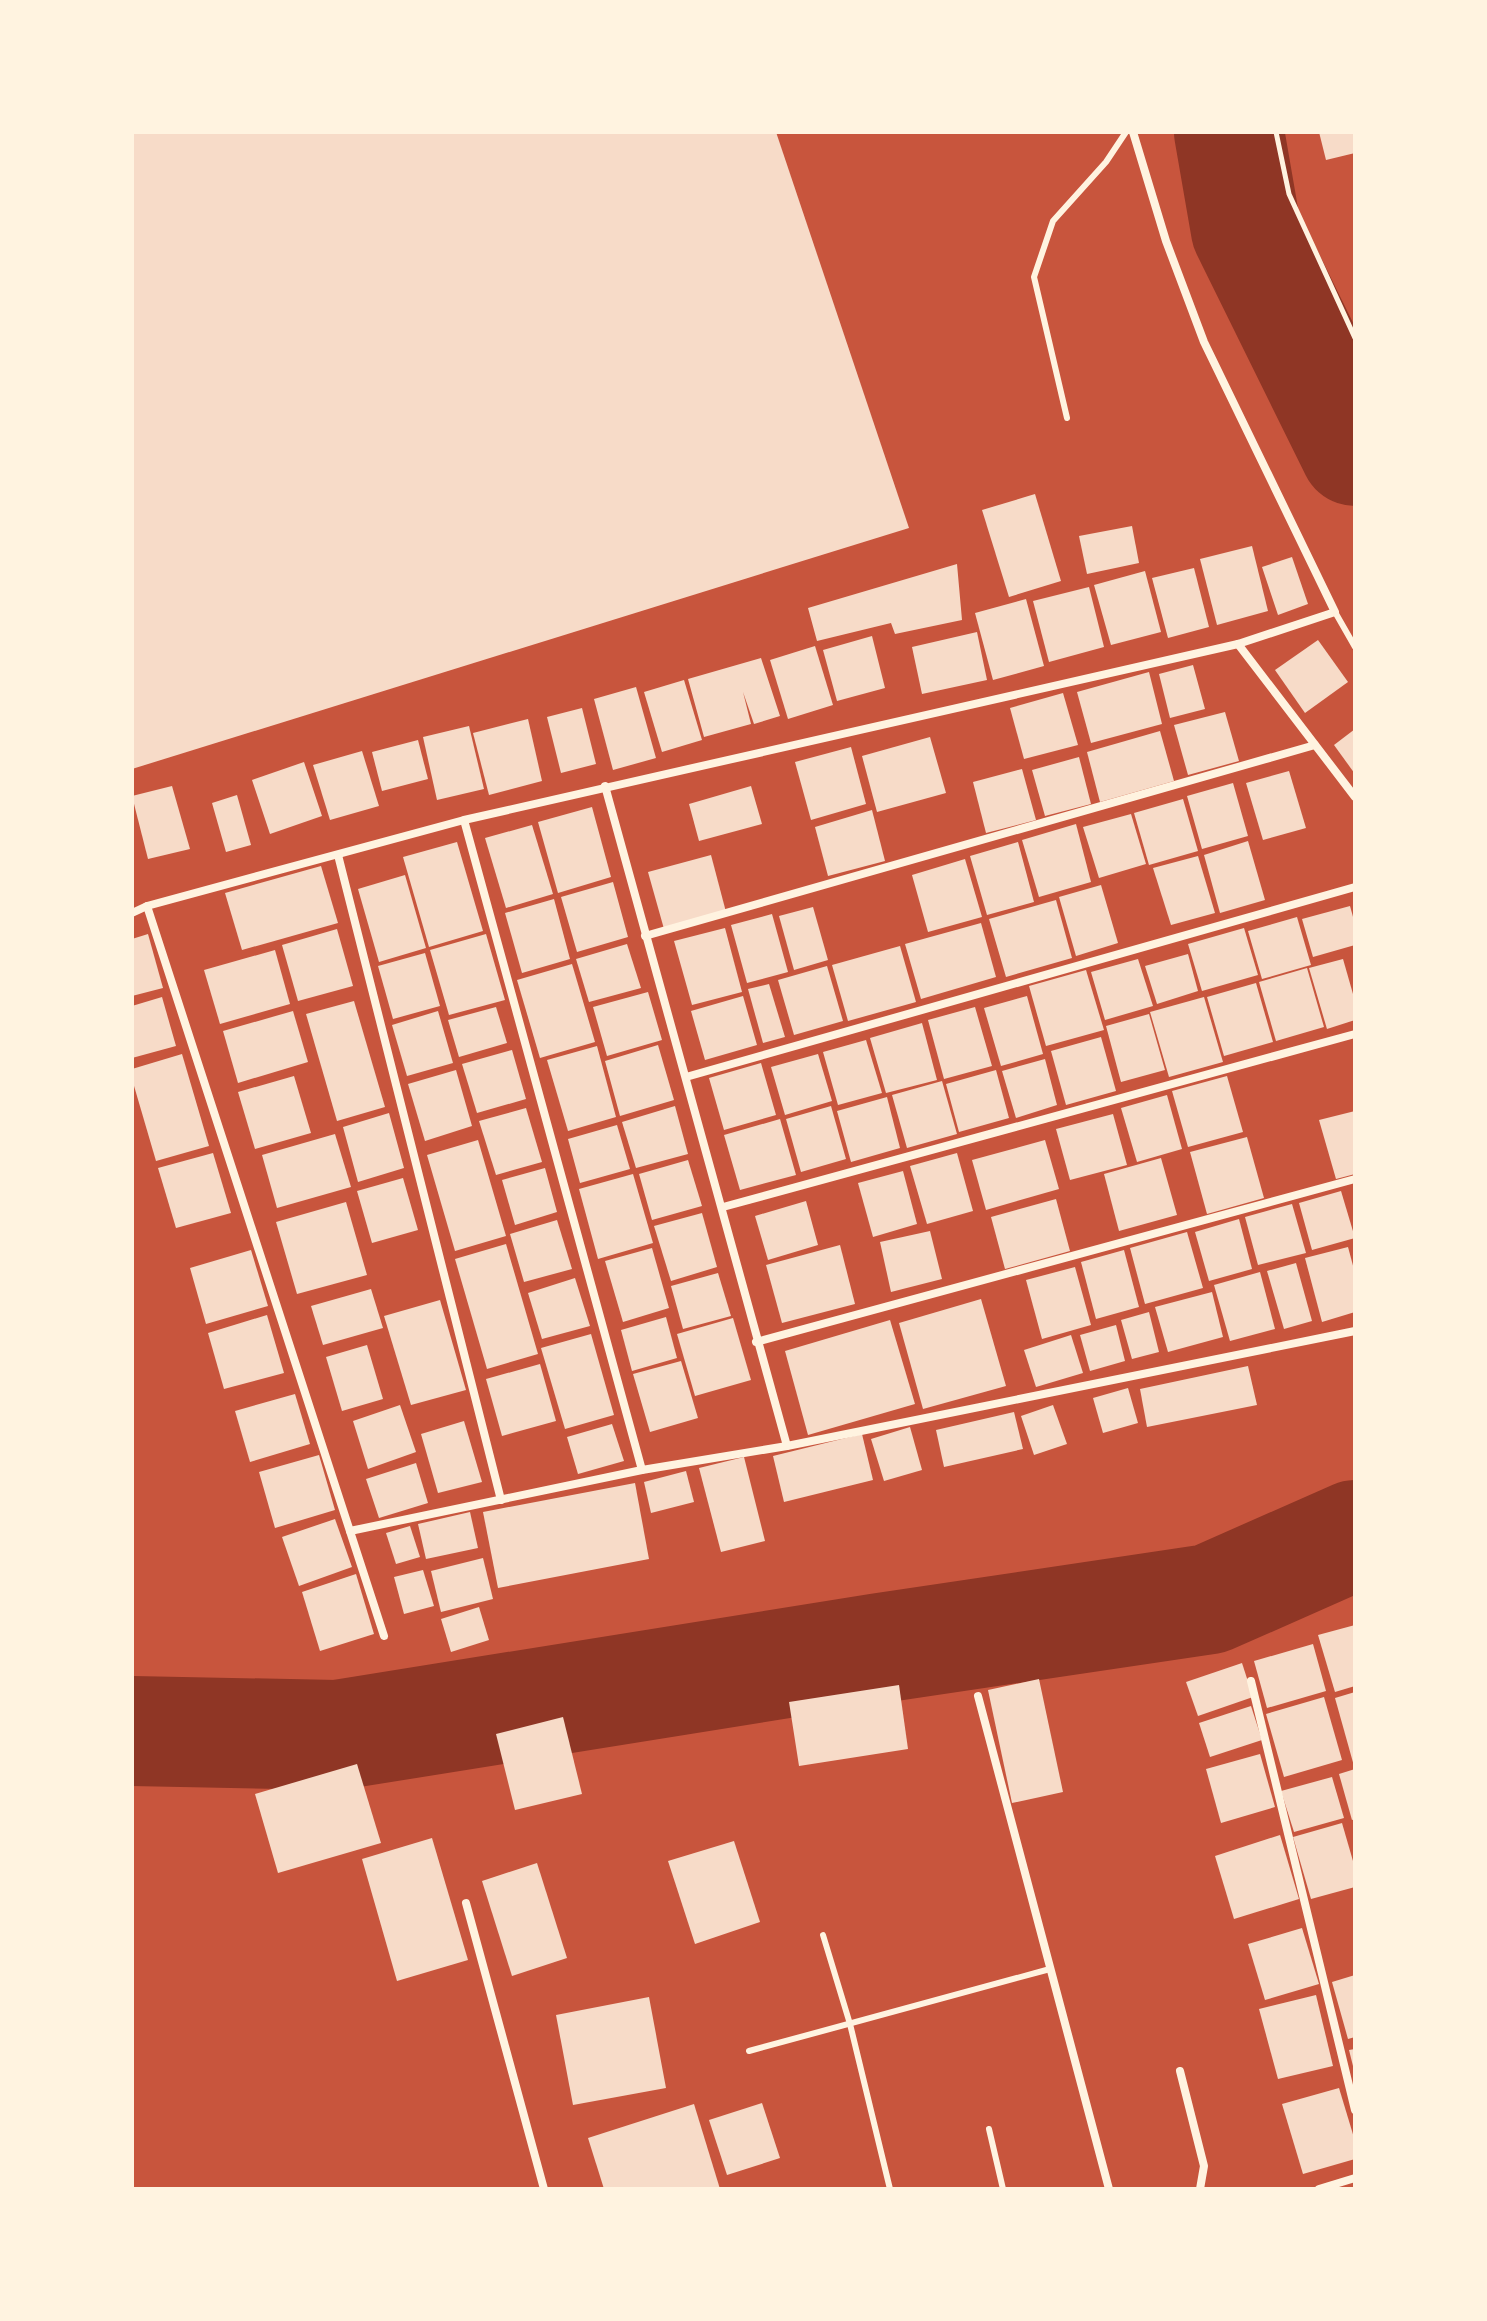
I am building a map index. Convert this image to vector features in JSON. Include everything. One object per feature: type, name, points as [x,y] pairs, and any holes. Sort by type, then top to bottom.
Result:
[{"type":"street","points":[[132,913],[147,906],[464,820],[1238,644],[1335,612],[1204,342],[1166,241],[1133,132]]},
{"type":"street","points":[[1238,644],[1355,797]]},
{"type":"street","points":[[645,936],[1315,745]]},
{"type":"street","points":[[605,786],[787,1446]]},
{"type":"street","points":[[464,820],[642,1470]]},
{"type":"street","points":[[338,855],[501,1500]]},
{"type":"street","points":[[686,1077],[1355,887]]},
{"type":"street","points":[[147,906],[384,1636]]},
{"type":"street","points":[[723,1207],[1355,1034]]},
{"type":"street","points":[[756,1342],[1355,1179]]},
{"type":"street","points":[[350,1531],[642,1470],[787,1446],[1355,1331]]},
{"type":"street","points":[[1251,1681],[1355,2110]]},
{"type":"street","points":[[978,1696],[1109,2189]]},
{"type":"street","points":[[466,1903],[544,2189]]},
{"type":"street","points":[[1180,2071],[1204,2166],[1200,2189]]},
{"type":"street","points":[[1319,2189],[1355,2178]]},
{"type":"lane","points":[[1067,418],[1034,277],[1053,221],[1106,162],[1126,132]]},
{"type":"lane","points":[[1335,612],[1355,647]]},
{"type":"lane","points":[[823,1935],[850,2024],[890,2189]]},
{"type":"lane","points":[[749,2051],[1050,1969]]},
{"type":"lane","points":[[989,2129],[1003,2189]]},
{"type":"path","points":[[1276,132],[1289,194],[1355,338]]},
{"type":"building","points":[[132,132],[776,132],[909,528],[132,769]]},
{"type":"building","points":[[1319,132],[1355,132],[1355,153],[1326,160]]},
{"type":"building","points":[[1035,494],[1061,581],[1009,597],[982,510]]},
{"type":"building","points":[[1132,526],[1139,563],[1087,574],[1079,536]]},
{"type":"building","points":[[1252,546],[1268,611],[1217,625],[1200,559]]},
{"type":"building","points":[[1292,557],[1308,604],[1278,615],[1262,567]]},
{"type":"building","points":[[957,564],[962,620],[895,634],[891,623],[817,641],[808,608]]},
{"type":"building","points":[[1194,568],[1209,627],[1168,638],[1152,578]]},
{"type":"building","points":[[1145,571],[1161,632],[1111,645],[1094,585]]},
{"type":"building","points":[[1089,587],[1104,647],[1049,662],[1033,601]]},
{"type":"building","points":[[1026,599],[1044,666],[993,680],[975,613]]},
{"type":"building","points":[[977,632],[987,680],[922,694],[912,647]]},
{"type":"building","points":[[872,636],[885,688],[837,701],[823,650]]},
{"type":"building","points":[[1318,640],[1348,682],[1305,713],[1275,670]]},
{"type":"building","points":[[815,646],[833,705],[788,719],[770,660]]},
{"type":"building","points":[[761,658],[780,716],[754,724],[743,692],[751,724],[704,737],[688,679]]},
{"type":"building","points":[[1193,665],[1205,709],[1170,718],[1159,674]]},
{"type":"building","points":[[1149,672],[1162,724],[1091,743],[1077,692]]},
{"type":"building","points":[[684,680],[702,740],[662,752],[644,692]]},
{"type":"building","points":[[636,687],[656,758],[613,770],[594,699]]},
{"type":"building","points":[[1063,693],[1078,745],[1024,759],[1010,708]]},
{"type":"building","points":[[582,708],[596,764],[561,773],[547,717]]},
{"type":"building","points":[[1225,712],[1239,761],[1188,775],[1174,725]]},
{"type":"building","points":[[528,719],[542,781],[489,795],[473,733]]},
{"type":"building","points":[[469,726],[484,789],[437,800],[423,737]]},
{"type":"building","points":[[1355,729],[1355,774],[1334,745]]},
{"type":"building","points":[[1160,731],[1174,781],[1100,802],[1087,752]]},
{"type":"building","points":[[930,737],[946,793],[877,812],[862,756]]},
{"type":"building","points":[[418,740],[428,779],[382,791],[372,752]]},
{"type":"building","points":[[851,747],[866,804],[811,820],[795,762]]},
{"type":"building","points":[[362,751],[379,806],[330,820],[313,765]]},
{"type":"building","points":[[1079,757],[1091,804],[1045,816],[1032,770]]},
{"type":"building","points":[[304,762],[322,816],[270,834],[252,780]]},
{"type":"building","points":[[1022,769],[1036,820],[986,833],[973,782]]},
{"type":"building","points":[[1289,771],[1306,828],[1263,840],[1246,783]]},
{"type":"building","points":[[1233,783],[1248,836],[1202,849],[1187,796]]},
{"type":"building","points":[[172,786],[190,849],[148,859],[132,796]]},
{"type":"building","points":[[751,786],[762,824],[699,841],[689,804]]},
{"type":"building","points":[[237,795],[251,845],[226,852],[212,803]]},
{"type":"building","points":[[1183,799],[1198,851],[1149,865],[1134,813]]},
{"type":"building","points":[[592,807],[611,877],[558,893],[538,822]]},
{"type":"building","points":[[872,810],[885,861],[828,876],[815,827]]},
{"type":"building","points":[[1131,814],[1146,864],[1099,878],[1083,827]]},
{"type":"building","points":[[1076,824],[1091,882],[1039,897],[1022,840]]},
{"type":"building","points":[[532,825],[553,894],[506,908],[485,838]]},
{"type":"building","points":[[1248,841],[1265,900],[1220,913],[1204,855]]},
{"type":"building","points":[[457,842],[483,931],[429,947],[403,857]]},
{"type":"building","points":[[1018,842],[1034,902],[987,915],[970,856]]},
{"type":"building","points":[[711,855],[726,912],[664,929],[648,872]]},
{"type":"building","points":[[1198,856],[1215,913],[1171,925],[1153,868]]},
{"type":"building","points":[[965,859],[982,917],[928,932],[912,875]]},
{"type":"building","points":[[321,866],[338,923],[242,950],[225,893]]},
{"type":"building","points":[[405,875],[426,948],[379,962],[358,889]]},
{"type":"building","points":[[613,882],[628,937],[577,952],[561,897]]},
{"type":"building","points":[[1101,885],[1118,943],[1076,956],[1059,897]]},
{"type":"building","points":[[554,899],[570,959],[522,973],[505,913]]},
{"type":"building","points":[[1056,900],[1072,958],[1006,977],[989,919]]},
{"type":"building","points":[[1350,906],[1355,924],[1355,945],[1313,957],[1302,919]]},
{"type":"building","points":[[813,907],[828,960],[794,970],[779,916]]},
{"type":"building","points":[[772,914],[788,972],[747,983],[731,925]]},
{"type":"building","points":[[1297,917],[1311,965],[1262,979],[1248,931]]},
{"type":"building","points":[[981,923],[996,977],[921,999],[905,944]]},
{"type":"building","points":[[725,928],[742,992],[692,1005],[674,941]]},
{"type":"building","points":[[1244,928],[1258,975],[1202,991],[1188,944]]},
{"type":"building","points":[[337,929],[353,986],[298,1001],[282,945]]},
{"type":"building","points":[[148,934],[163,988],[132,996],[132,939]]},
{"type":"building","points":[[486,934],[505,1000],[449,1015],[430,950]]},
{"type":"building","points":[[627,944],[641,988],[589,1002],[576,959]]},
{"type":"building","points":[[900,946],[916,1002],[848,1021],[832,965]]},
{"type":"building","points":[[275,950],[290,1004],[220,1024],[204,970]]},
{"type":"building","points":[[425,953],[440,1006],[393,1019],[378,966]]},
{"type":"building","points":[[1188,954],[1198,991],[1157,1004],[1145,966]]},
{"type":"building","points":[[1138,959],[1153,1006],[1105,1020],[1091,972]]},
{"type":"building","points":[[1343,959],[1355,1001],[1355,1020],[1327,1029],[1309,968]]},
{"type":"building","points":[[572,964],[595,1042],[540,1058],[517,980]]},
{"type":"building","points":[[827,966],[843,1021],[794,1035],[778,980]]},
{"type":"building","points":[[1307,968],[1324,1027],[1276,1041],[1259,982]]},
{"type":"building","points":[[1086,970],[1104,1030],[1046,1046],[1029,986]]},
{"type":"building","points":[[1256,983],[1273,1042],[1224,1056],[1207,997]]},
{"type":"building","points":[[769,984],[785,1037],[763,1043],[748,989]]},
{"type":"building","points":[[648,992],[662,1040],[607,1056],[593,1007]]},
{"type":"building","points":[[743,996],[757,1045],[705,1060],[691,1011]]},
{"type":"building","points":[[1027,996],[1043,1054],[1001,1066],[984,1008]]},
{"type":"building","points":[[162,997],[176,1046],[132,1058],[132,1006]]},
{"type":"building","points":[[1204,997],[1223,1062],[1169,1077],[1150,1012]]},
{"type":"building","points":[[354,1001],[385,1107],[337,1121],[306,1014]]},
{"type":"building","points":[[496,1007],[507,1043],[459,1057],[448,1020]]},
{"type":"building","points":[[975,1007],[992,1066],[944,1079],[928,1020]]},
{"type":"building","points":[[293,1011],[308,1062],[238,1083],[223,1031]]},
{"type":"building","points":[[438,1011],[453,1063],[407,1076],[392,1025]]},
{"type":"building","points":[[1149,1014],[1165,1070],[1121,1082],[1106,1026]]},
{"type":"building","points":[[922,1023],[937,1080],[886,1093],[870,1038]]},
{"type":"building","points":[[1101,1037],[1116,1091],[1066,1105],[1051,1051]]},
{"type":"building","points":[[866,1040],[882,1093],[838,1105],[823,1052]]},
{"type":"building","points":[[658,1045],[674,1100],[620,1116],[605,1061]]},
{"type":"building","points":[[597,1046],[616,1117],[568,1131],[547,1060]]},
{"type":"building","points":[[512,1050],[526,1099],[477,1113],[462,1064]]},
{"type":"building","points":[[182,1054],[209,1146],[156,1161],[132,1079],[132,1069]]},
{"type":"building","points":[[818,1054],[832,1101],[785,1115],[771,1067]]},
{"type":"building","points":[[1045,1059],[1057,1105],[1016,1118],[1002,1071]]},
{"type":"building","points":[[761,1063],[776,1115],[724,1130],[709,1078]]},
{"type":"building","points":[[456,1070],[472,1126],[425,1141],[408,1084]]},
{"type":"building","points":[[996,1070],[1009,1118],[959,1132],[946,1084]]},
{"type":"building","points":[[294,1076],[311,1133],[255,1149],[238,1092]]},
{"type":"building","points":[[1227,1076],[1243,1132],[1188,1147],[1172,1091]]},
{"type":"building","points":[[942,1081],[957,1134],[907,1148],[892,1095]]},
{"type":"building","points":[[1167,1095],[1182,1149],[1137,1162],[1121,1108]]},
{"type":"building","points":[[887,1097],[900,1148],[851,1162],[837,1111]]},
{"type":"building","points":[[675,1106],[688,1154],[636,1168],[622,1122]]},
{"type":"building","points":[[831,1106],[846,1159],[801,1172],[786,1119]]},
{"type":"building","points":[[526,1108],[542,1162],[496,1175],[479,1121]]},
{"type":"building","points":[[1355,1111],[1355,1174],[1336,1179],[1319,1120]]},
{"type":"building","points":[[389,1113],[404,1168],[358,1182],[343,1127]]},
{"type":"building","points":[[1113,1114],[1127,1165],[1070,1180],[1056,1129]]},
{"type":"building","points":[[780,1119],[796,1175],[740,1190],[724,1135]]},
{"type":"building","points":[[617,1125],[630,1169],[580,1183],[568,1139]]},
{"type":"building","points":[[335,1134],[351,1187],[277,1208],[262,1155]]},
{"type":"building","points":[[1247,1137],[1264,1198],[1207,1214],[1190,1152]]},
{"type":"building","points":[[478,1140],[506,1236],[455,1251],[427,1155]]},
{"type":"building","points":[[1045,1140],[1059,1189],[986,1210],[972,1160]]},
{"type":"building","points":[[213,1153],[231,1213],[176,1228],[158,1168]]},
{"type":"building","points":[[957,1153],[973,1211],[927,1224],[910,1166]]},
{"type":"building","points":[[1161,1158],[1177,1215],[1119,1231],[1104,1174]]},
{"type":"building","points":[[688,1160],[702,1206],[652,1220],[639,1174]]},
{"type":"building","points":[[545,1168],[557,1212],[515,1225],[502,1180]]},
{"type":"building","points":[[903,1171],[917,1224],[873,1237],[858,1183]]},
{"type":"building","points":[[633,1174],[653,1243],[598,1259],[579,1189]]},
{"type":"building","points":[[403,1178],[418,1230],[372,1243],[357,1191]]},
{"type":"building","points":[[1341,1191],[1355,1238],[1312,1250],[1299,1203]]},
{"type":"building","points":[[1056,1199],[1070,1251],[1005,1269],[991,1217]]},
{"type":"building","points":[[806,1201],[818,1245],[768,1260],[755,1216]]},
{"type":"building","points":[[346,1202],[367,1275],[297,1294],[276,1222]]},
{"type":"building","points":[[1292,1204],[1306,1253],[1258,1265],[1245,1217]]},
{"type":"building","points":[[702,1213],[717,1267],[671,1281],[654,1226]]},
{"type":"building","points":[[1239,1219],[1252,1269],[1209,1281],[1195,1232]]},
{"type":"building","points":[[557,1220],[572,1269],[524,1282],[510,1234]]},
{"type":"building","points":[[930,1231],[942,1279],[891,1292],[880,1242]]},
{"type":"building","points":[[1187,1232],[1203,1288],[1145,1304],[1130,1248]]},
{"type":"building","points":[[506,1244],[538,1354],[487,1369],[455,1259]]},
{"type":"building","points":[[840,1245],[855,1304],[782,1323],[766,1265]]},
{"type":"building","points":[[1348,1247],[1355,1273],[1355,1312],[1322,1322],[1305,1258]]},
{"type":"building","points":[[652,1248],[669,1308],[623,1322],[605,1261]]},
{"type":"building","points":[[251,1250],[268,1306],[206,1324],[190,1268]]},
{"type":"building","points":[[1124,1250],[1139,1307],[1096,1319],[1081,1262]]},
{"type":"building","points":[[1296,1263],[1312,1321],[1284,1329],[1267,1271]]},
{"type":"building","points":[[1075,1267],[1091,1325],[1042,1339],[1026,1280]]},
{"type":"building","points":[[1260,1272],[1275,1329],[1230,1341],[1214,1285]]},
{"type":"building","points":[[718,1273],[731,1316],[683,1329],[671,1286]]},
{"type":"building","points":[[575,1278],[590,1326],[542,1339],[528,1293]]},
{"type":"building","points":[[371,1289],[383,1328],[323,1345],[311,1306]]},
{"type":"building","points":[[1212,1292],[1223,1337],[1168,1352],[1155,1307]]},
{"type":"building","points":[[981,1299],[1006,1386],[923,1409],[899,1323]]},
{"type":"building","points":[[440,1300],[466,1390],[411,1405],[384,1316]]},
{"type":"building","points":[[1149,1312],[1159,1352],[1132,1359],[1121,1320]]},
{"type":"building","points":[[267,1315],[284,1373],[224,1389],[208,1333]]},
{"type":"building","points":[[666,1317],[677,1358],[632,1371],[621,1330]]},
{"type":"building","points":[[733,1318],[751,1380],[695,1396],[677,1334]]},
{"type":"building","points":[[890,1320],[915,1404],[808,1435],[785,1351]]},
{"type":"building","points":[[1116,1325],[1125,1361],[1090,1371],[1080,1335]]},
{"type":"building","points":[[591,1334],[614,1415],[565,1429],[541,1348]]},
{"type":"building","points":[[1071,1335],[1083,1373],[1036,1387],[1024,1350]]},
{"type":"building","points":[[367,1345],[383,1399],[342,1411],[326,1357]]},
{"type":"building","points":[[681,1361],[698,1418],[650,1432],[633,1374]]},
{"type":"building","points":[[540,1364],[556,1421],[502,1436],[486,1379]]},
{"type":"building","points":[[1248,1366],[1257,1405],[1147,1427],[1140,1389]]},
{"type":"building","points":[[1128,1388],[1138,1423],[1103,1433],[1093,1398]]},
{"type":"building","points":[[295,1394],[310,1444],[250,1462],[235,1411]]},
{"type":"building","points":[[400,1405],[416,1452],[368,1469],[353,1421]]},
{"type":"building","points":[[1053,1405],[1067,1444],[1034,1455],[1021,1416]]},
{"type":"building","points":[[1014,1412],[1023,1449],[944,1467],[936,1430]]},
{"type":"building","points":[[464,1421],[482,1482],[438,1493],[421,1434]]},
{"type":"building","points":[[612,1424],[624,1461],[578,1474],[567,1437]]},
{"type":"building","points":[[910,1427],[922,1470],[884,1481],[871,1439]]},
{"type":"building","points":[[862,1434],[873,1480],[784,1502],[773,1456]]},
{"type":"building","points":[[319,1455],[335,1510],[275,1528],[259,1472]]},
{"type":"building","points":[[744,1457],[765,1541],[721,1552],[699,1468]]},
{"type":"building","points":[[416,1463],[428,1503],[379,1518],[366,1479]]},
{"type":"building","points":[[686,1471],[694,1502],[651,1513],[644,1482]]},
{"type":"building","points":[[635,1483],[649,1559],[498,1588],[483,1512]]},
{"type":"building","points":[[470,1512],[478,1548],[426,1559],[418,1524]]},
{"type":"building","points":[[335,1519],[352,1567],[299,1586],[282,1537]]},
{"type":"building","points":[[410,1526],[420,1557],[396,1564],[386,1533]]},
{"type":"building","points":[[483,1558],[493,1599],[441,1612],[431,1571]]},
{"type":"building","points":[[423,1570],[434,1606],[404,1614],[394,1577]]},
{"type":"building","points":[[356,1574],[374,1634],[320,1651],[302,1592]]},
{"type":"building","points":[[479,1607],[489,1640],[451,1652],[441,1619]]},
{"type":"building","points":[[1355,1625],[1355,1686],[1335,1692],[1318,1635]]},
{"type":"building","points":[[1313,1644],[1326,1691],[1267,1708],[1254,1661]]},
{"type":"building","points":[[1242,1663],[1253,1697],[1198,1716],[1186,1682]]},
{"type":"building","points":[[1039,1679],[1063,1792],[1012,1803],[988,1690]]},
{"type":"building","points":[[899,1685],[908,1749],[799,1766],[789,1702]]},
{"type":"building","points":[[1355,1692],[1355,1766],[1354,1766],[1335,1698]]},
{"type":"building","points":[[1324,1697],[1342,1760],[1284,1777],[1266,1714]]},
{"type":"building","points":[[1251,1706],[1262,1740],[1210,1757],[1199,1723]]},
{"type":"building","points":[[563,1717],[582,1794],[515,1810],[496,1734]]},
{"type":"building","points":[[1260,1754],[1275,1807],[1221,1823],[1206,1769]]},
{"type":"building","points":[[357,1764],[381,1843],[278,1873],[255,1794]]},
{"type":"building","points":[[1355,1769],[1355,1819],[1352,1820],[1339,1774]]},
{"type":"building","points":[[1332,1777],[1344,1818],[1294,1832],[1281,1791]]},
{"type":"building","points":[[1342,1823],[1355,1868],[1355,1887],[1311,1899],[1293,1837]]},
{"type":"building","points":[[1280,1835],[1299,1899],[1234,1919],[1215,1856]]},
{"type":"building","points":[[432,1838],[468,1960],[397,1981],[362,1859]]},
{"type":"building","points":[[734,1841],[760,1922],[695,1944],[668,1861]]},
{"type":"building","points":[[537,1863],[567,1958],[512,1976],[482,1881]]},
{"type":"building","points":[[1302,1928],[1319,1984],[1265,2000],[1248,1944]]},
{"type":"building","points":[[1355,1975],[1355,2037],[1348,2039],[1332,1982]]},
{"type":"building","points":[[1316,1995],[1333,2066],[1278,2079],[1259,2009]]},
{"type":"building","points":[[649,1997],[666,2088],[573,2105],[556,2015]]},
{"type":"building","points":[[1355,2049],[1355,2070],[1354,2070],[1349,2050]]},
{"type":"building","points":[[1339,2088],[1355,2141],[1355,2159],[1303,2174],[1282,2104]]},
{"type":"building","points":[[762,2103],[780,2158],[727,2175],[709,2120]]},
{"type":"building","points":[[694,2104],[720,2189],[604,2189],[588,2138]]},
{"type":"waterway","points":[[1229,132],[1246,230],[1355,451]]},
{"type":"waterway","points":[[132,1731],[337,1735],[1210,1599],[1355,1535]]}]
